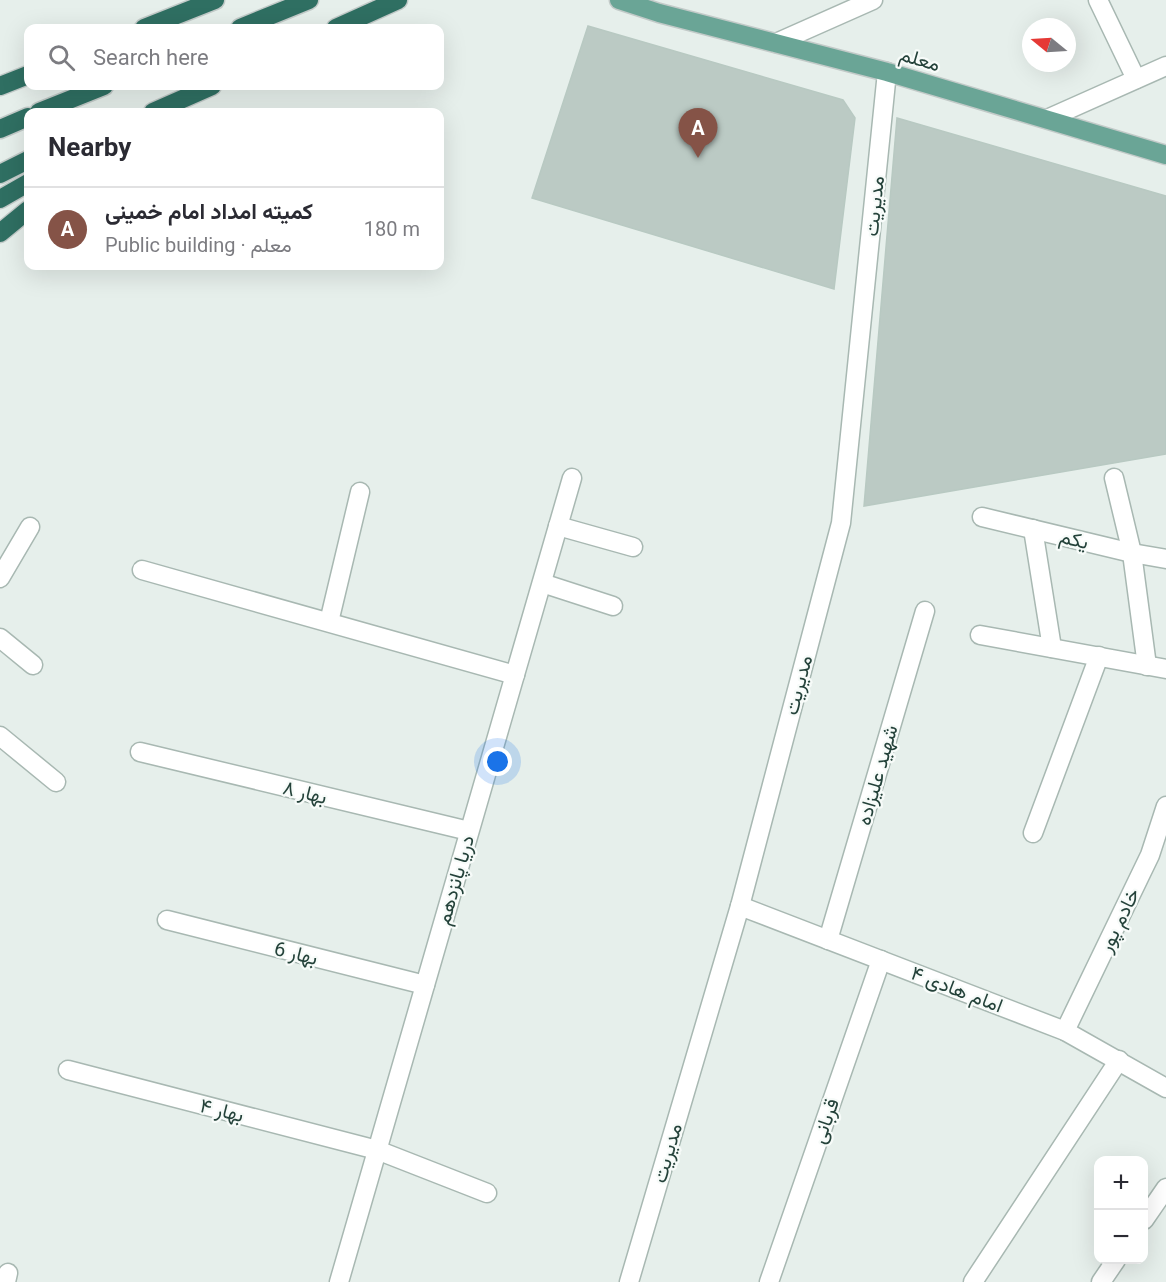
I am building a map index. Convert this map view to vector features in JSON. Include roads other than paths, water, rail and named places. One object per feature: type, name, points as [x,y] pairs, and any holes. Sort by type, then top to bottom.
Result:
[{"type":"highway","points":[[154,24],[215,0]]},
{"type":"highway","points":[[250,24],[309,0]]},
{"type":"highway","points":[[345,24],[398,0]]},
{"type":"highway","points":[[0,86],[24,77]]},
{"type":"highway","points":[[49,108],[94,90]]},
{"type":"highway","points":[[162,108],[203,90]]},
{"type":"highway","points":[[0,129],[24,119]]},
{"type":"highway","points":[[0,174],[24,162]]},
{"type":"highway","points":[[0,200],[24,185]]},
{"type":"highway","points":[[0,233],[24,213]]},
{"type":"main road","name":"معلم","points":[[619,0],[659,13],[887,72],[1166,155]]},
{"type":"main road","points":[[645,0],[659,13]]},
{"type":"street","points":[[776,44],[873,0]]},
{"type":"street","points":[[1098,0],[1136,79]]},
{"type":"street","points":[[1047,119],[1166,66]]},
{"type":"street","name":"مدیریت","points":[[629,1282],[740,906],[841,523],[887,72]]},
{"type":"street","name":"دریا پانزدهم","points":[[339,1282],[572,478]]},
{"type":"street","points":[[1114,478],[1132,553],[1147,666]]},
{"type":"street","points":[[329,622],[360,492]]},
{"type":"street","name":"یکم","points":[[982,517],[1166,560]]},
{"type":"street","points":[[558,526],[633,547]]},
{"type":"street","points":[[0,578],[30,527]]},
{"type":"street","points":[[1033,529],[1052,648]]},
{"type":"street","points":[[142,570],[515,675]]},
{"type":"street","points":[[542,583],[613,606]]},
{"type":"street","name":"شهید علیزاده","points":[[828,940],[925,611]]},
{"type":"street","points":[[980,635],[1166,669]]},
{"type":"street","points":[[0,638],[33,665]]},
{"type":"street","points":[[1033,833],[1099,656]]},
{"type":"street","points":[[0,736],[56,782]]},
{"type":"street","name":"بهار ۸","points":[[140,752],[470,831]]},
{"type":"street","name":"خادم پور","points":[[1065,1031],[1150,855],[1166,806]]},
{"type":"street","name":"امام هادی ۴","points":[[740,906],[1065,1031],[1166,1088]]},
{"type":"street","name":"بهار 6","points":[[167,920],[425,985]]},
{"type":"street","name":"قربانی","points":[[769,1282],[881,960]]},
{"type":"street","points":[[974,1282],[1119,1060]]},
{"type":"street","name":"بهار ۴","points":[[68,1070],[377,1150],[487,1193]]},
{"type":"street","points":[[1148,1213],[1166,1188]]},
{"type":"street","points":[[1101,1282],[1113,1264]]},
{"type":"place","name":"کمیته امداد امام خمینی","points":[[698,158]]}]
